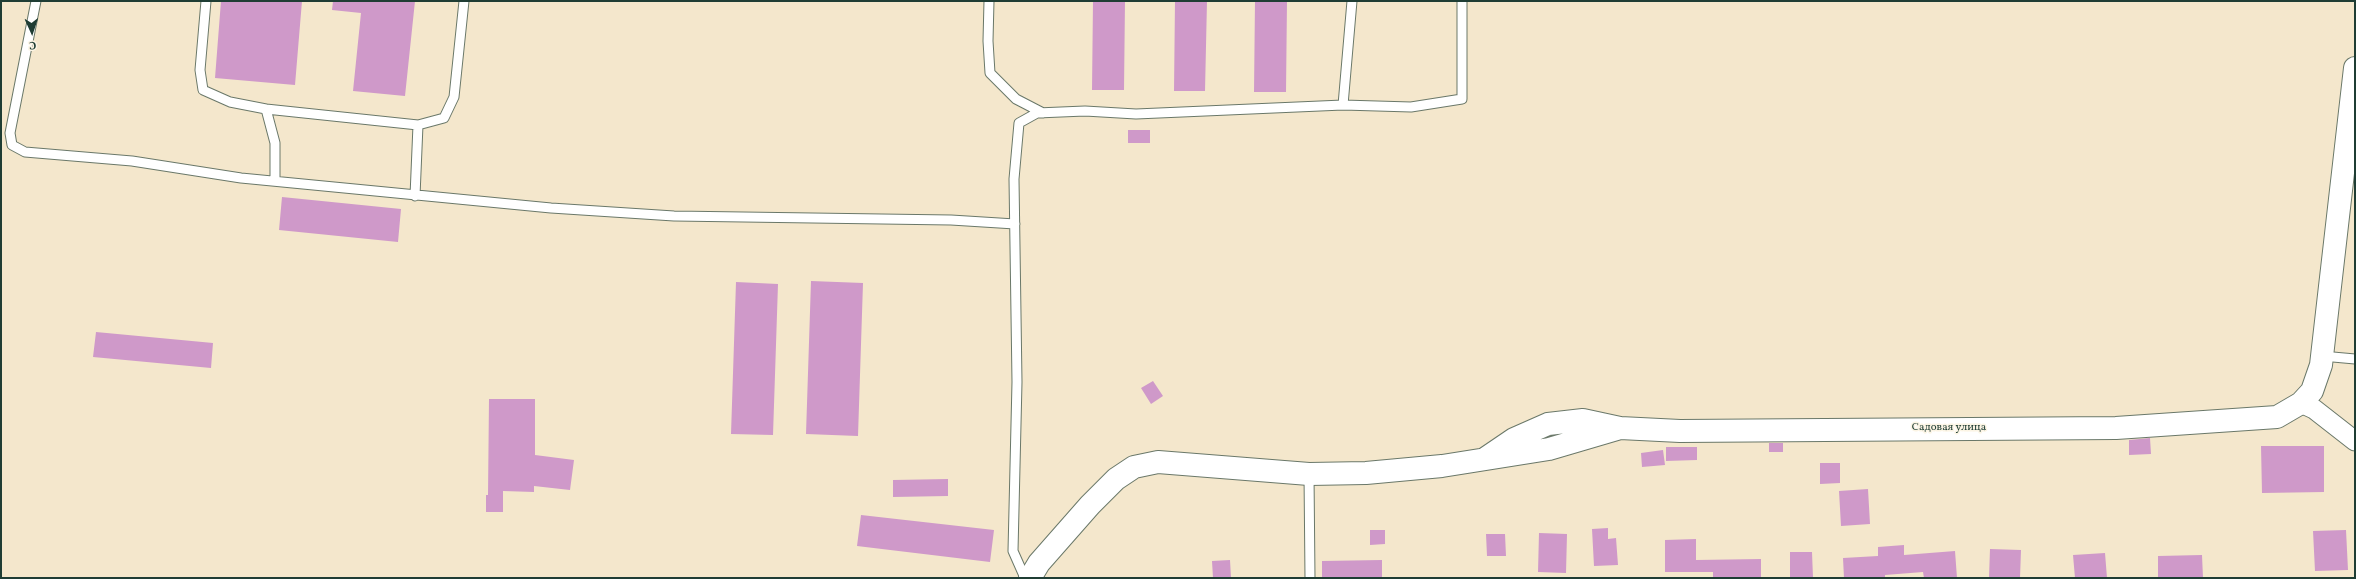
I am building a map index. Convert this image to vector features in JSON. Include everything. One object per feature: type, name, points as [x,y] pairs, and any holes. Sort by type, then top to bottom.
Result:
[{"type":"street","points":[[2355,68],[2322,356],[2312,390],[2301,403],[2314,409],[2355,441]]},
{"type":"street","name":"Садовая улица","points":[[1030,578],[1039,564],[1090,504],[1116,479],[1134,467],[1158,462],[1309,474],[1366,473],[1442,466],[1549,449],[1620,428],[1688,430],[2116,428],[2278,417],[2301,403]]},
{"type":"lane","points":[[36,1],[10,133],[12,145],[25,152],[132,161],[242,178],[551,208],[674,216],[952,220],[1015,224]]},
{"type":"lane","points":[[206,1],[200,70],[203,90],[230,102],[266,109],[418,125],[444,118],[454,97],[464,1]]},
{"type":"lane","points":[[990,1],[988,41],[990,73],[1016,99],[1043,113]]},
{"type":"lane","points":[[1343,105],[1352,1]]},
{"type":"lane","points":[[1025,578],[1013,551],[1017,382],[1014,179],[1019,123],[1036,114],[1043,113],[1085,112],[1136,114],[1343,105],[1411,106],[1462,99],[1462,1]]},
{"type":"lane","points":[[266,109],[275,143],[275,180]]},
{"type":"lane","points":[[415,196],[418,125]]},
{"type":"lane","points":[[2322,356],[2355,359]]},
{"type":"lane","points":[[1309,474],[1310,578]]},
{"type":"building","points":[[221,1],[302,1],[295,85],[215,78]]},
{"type":"building","points":[[333,1],[415,1],[405,96],[353,91],[361,13],[332,10]]},
{"type":"building","points":[[1093,1],[1125,1],[1124,90],[1092,90]]},
{"type":"building","points":[[1175,1],[1207,1],[1205,91],[1174,91]]},
{"type":"building","points":[[1255,1],[1287,1],[1286,92],[1254,92]]},
{"type":"building","points":[[1128,130],[1150,130],[1150,143],[1128,143]]},
{"type":"building","points":[[282,197],[401,209],[398,242],[279,230]]},
{"type":"building","points":[[811,281],[863,283],[858,436],[806,434]]},
{"type":"building","points":[[736,282],[778,284],[773,435],[731,434]]},
{"type":"building","points":[[96,332],[213,343],[211,368],[93,357]]},
{"type":"building","points":[[1153,381],[1163,396],[1151,404],[1141,388]]},
{"type":"building","points":[[489,399],[535,399],[535,455],[574,460],[570,490],[534,486],[534,492],[503,491],[503,512],[486,512],[486,495],[488,495]]},
{"type":"building","points":[[2150,438],[2151,454],[2129,455],[2129,440]]},
{"type":"building","points":[[1769,443],[1783,443],[1783,452],[1769,452]]},
{"type":"building","points":[[2261,446],[2324,446],[2324,492],[2262,493]]},
{"type":"building","points":[[1666,447],[1697,447],[1697,460],[1666,461]]},
{"type":"building","points":[[1663,450],[1665,465],[1642,467],[1641,453]]},
{"type":"building","points":[[1820,463],[1840,463],[1840,483],[1820,484]]},
{"type":"building","points":[[948,479],[948,496],[893,497],[893,480]]},
{"type":"building","points":[[1868,489],[1870,524],[1841,526],[1839,491]]},
{"type":"building","points":[[861,515],[994,530],[990,562],[857,546]]},
{"type":"building","points":[[1608,528],[1608,539],[1616,538],[1618,565],[1594,566],[1592,529]]},
{"type":"building","points":[[1370,530],[1385,530],[1385,544],[1370,545]]},
{"type":"building","points":[[2346,530],[2348,570],[2315,571],[2313,531]]},
{"type":"building","points":[[1539,533],[1567,534],[1566,573],[1538,572]]},
{"type":"building","points":[[1486,534],[1505,534],[1506,556],[1487,556]]},
{"type":"building","points":[[1696,539],[1696,560],[1761,559],[1761,578],[1713,578],[1713,572],[1665,572],[1665,540]]},
{"type":"building","points":[[1904,545],[1904,555],[1955,551],[1957,578],[1924,578],[1923,572],[1885,575],[1885,578],[1844,578],[1843,558],[1878,556],[1878,547]]},
{"type":"building","points":[[1990,549],[2021,550],[2020,578],[1989,578]]},
{"type":"building","points":[[1790,552],[1812,552],[1813,578],[1790,578]]},
{"type":"building","points":[[2105,553],[2107,578],[2075,578],[2073,555]]},
{"type":"building","points":[[2202,555],[2203,578],[2158,578],[2158,556]]},
{"type":"building","points":[[1230,560],[1231,578],[1213,578],[1212,561]]},
{"type":"building","points":[[1382,560],[1382,578],[1322,578],[1322,561]]}]
